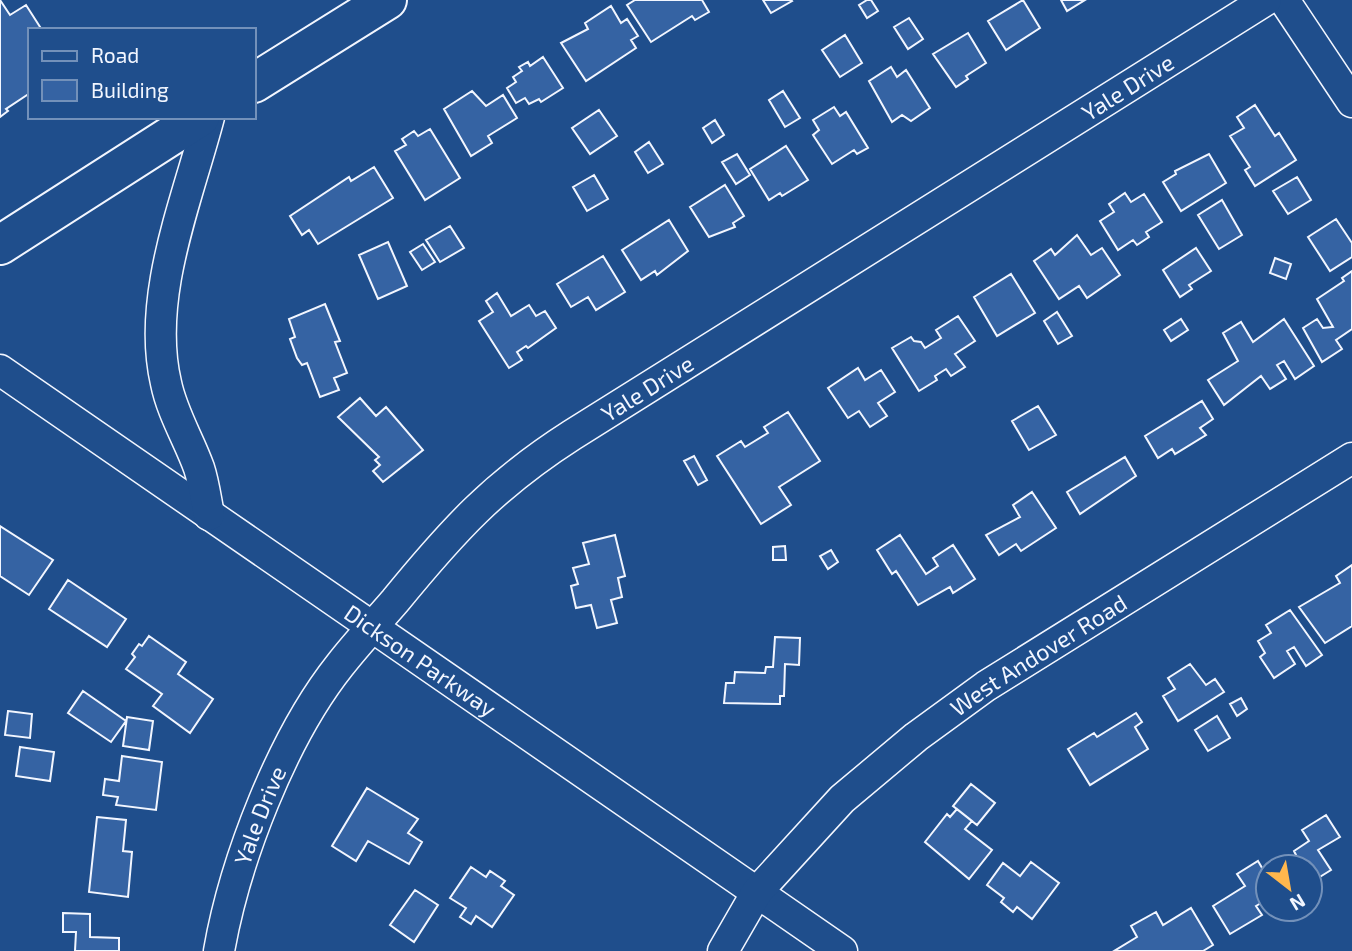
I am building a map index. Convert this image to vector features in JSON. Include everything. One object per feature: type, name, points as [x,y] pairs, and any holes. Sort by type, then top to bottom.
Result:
[{"type":"main road","points":[[256,82],[387,0]]},
{"type":"main road","points":[[0,245],[197,119]]},
{"type":"street","name":"Yale Drive","points":[[219,951],[225,916],[255,824],[300,726],[339,666],[453,530],[492,493],[532,461],[1266,0]]},
{"type":"street","points":[[1284,0],[1352,102]]},
{"type":"street","points":[[208,119],[169,265],[160,311],[159,347],[166,386],[200,470],[209,515]]},
{"type":"street","name":"Dickson Parkway","points":[[0,370],[842,951]]},
{"type":"street","name":"West Andover Road","points":[[723,951],[757,892],[842,799],[986,686],[1352,458]]},
{"type":"building","points":[[0,0],[10,15],[26,5],[41,28],[28,28],[28,94],[6,109],[8,111],[0,117]]},
{"type":"building","points":[[635,0],[702,0],[709,12],[695,20],[692,16],[651,42],[627,5]]},
{"type":"building","points":[[763,0],[791,0],[792,1],[771,13]]},
{"type":"building","points":[[871,0],[878,11],[867,18],[859,5]]},
{"type":"building","points":[[1023,0],[1040,28],[1006,50],[988,21]]},
{"type":"building","points":[[1061,0],[1085,0],[1067,11]]},
{"type":"building","points":[[611,6],[621,23],[627,19],[638,36],[631,40],[636,48],[586,81],[561,43],[588,29],[585,23]]},
{"type":"building","points":[[909,18],[923,39],[908,49],[894,27]]},
{"type":"building","points":[[968,33],[986,63],[966,76],[968,79],[956,87],[933,54]]},
{"type":"building","points":[[845,35],[862,63],[840,77],[822,50]]},
{"type":"building","points":[[543,57],[563,88],[541,102],[539,99],[529,104],[525,98],[516,103],[507,88],[516,82],[513,77],[522,71],[519,67],[528,62],[530,66]]},
{"type":"building","points":[[891,67],[897,77],[906,70],[930,108],[911,121],[902,115],[892,122],[869,81]]},
{"type":"building","points":[[472,91],[486,106],[503,95],[517,118],[488,136],[492,143],[471,156],[444,109]]},
{"type":"building","points":[[783,91],[800,118],[785,127],[769,100]]},
{"type":"building","points":[[1255,105],[1275,136],[1279,133],[1296,160],[1255,186],[1245,170],[1250,167],[1230,136],[1244,128],[1237,117]]},
{"type":"building","points":[[834,107],[840,116],[846,112],[868,148],[857,154],[854,150],[832,164],[813,135],[819,130],[813,120]]},
{"type":"building","points":[[599,110],[617,136],[590,154],[572,128]]},
{"type":"building","points":[[715,120],[724,135],[712,143],[703,128]]},
{"type":"building","points":[[430,129],[460,178],[425,200],[395,151],[406,145],[402,139],[414,131],[418,136]]},
{"type":"building","points":[[649,142],[663,164],[648,173],[635,152]]},
{"type":"building","points":[[786,146],[808,180],[782,196],[780,193],[769,200],[750,169]]},
{"type":"building","points":[[737,154],[750,175],[736,184],[722,162]]},
{"type":"building","points":[[1209,154],[1226,183],[1181,211],[1163,182],[1176,174],[1175,171]]},
{"type":"building","points":[[374,167],[393,198],[318,244],[309,230],[302,235],[290,216],[349,177],[351,181]]},
{"type":"building","points":[[594,175],[608,199],[587,211],[573,187]]},
{"type":"building","points":[[1297,177],[1311,200],[1288,214],[1273,191]]},
{"type":"building","points":[[725,185],[744,216],[733,223],[735,227],[709,237],[690,207]]},
{"type":"building","points":[[1125,193],[1131,202],[1144,194],[1162,222],[1146,232],[1149,237],[1137,245],[1133,240],[1118,250],[1100,221],[1114,212],[1109,204]]},
{"type":"building","points":[[1222,200],[1242,235],[1219,249],[1198,215]]},
{"type":"building","points":[[1336,219],[1352,243],[1352,257],[1330,271],[1308,237]]},
{"type":"building","points":[[669,220],[688,251],[657,275],[655,271],[641,280],[622,250]]},
{"type":"building","points":[[450,226],[464,248],[440,262],[426,240]]},
{"type":"building","points":[[1077,235],[1091,255],[1102,248],[1120,275],[1087,298],[1079,286],[1059,299],[1034,261],[1051,249],[1055,255]]},
{"type":"building","points":[[388,242],[407,286],[378,299],[359,255]]},
{"type":"building","points":[[423,244],[435,262],[422,270],[410,252]]},
{"type":"building","points":[[1196,248],[1211,271],[1189,285],[1192,289],[1180,297],[1163,270]]},
{"type":"building","points":[[603,256],[625,292],[596,310],[588,297],[571,307],[557,284]]},
{"type":"building","points":[[1275,258],[1291,264],[1286,279],[1270,273]]},
{"type":"building","points":[[1352,271],[1352,329],[1336,340],[1342,349],[1322,362],[1303,328],[1317,319],[1323,328],[1333,327],[1317,299],[1344,281],[1342,278]]},
{"type":"building","points":[[1011,274],[1035,313],[997,336],[974,297]]},
{"type":"building","points":[[497,293],[511,316],[529,305],[536,316],[545,311],[556,328],[528,348],[526,346],[517,352],[522,360],[509,368],[479,321],[493,312],[486,301]]},
{"type":"building","points":[[325,304],[340,341],[335,342],[347,373],[334,378],[339,390],[320,397],[307,363],[302,365],[297,358],[290,339],[295,337],[289,319]]},
{"type":"building","points":[[1057,312],[1072,336],[1058,344],[1044,321]]},
{"type":"building","points":[[958,316],[975,341],[955,354],[965,367],[951,376],[946,369],[935,376],[937,380],[919,391],[892,348],[911,337],[914,341],[921,342],[925,348],[941,338],[936,330]]},
{"type":"building","points":[[1181,319],[1188,330],[1171,341],[1164,330]]},
{"type":"building","points":[[1284,319],[1314,366],[1295,379],[1284,361],[1277,365],[1286,379],[1270,389],[1261,376],[1224,405],[1208,380],[1238,361],[1223,333],[1241,322],[1253,342]]},
{"type":"building","points":[[858,368],[865,380],[881,370],[895,392],[878,403],[887,416],[870,427],[859,411],[848,418],[828,388]]},
{"type":"building","points":[[360,398],[376,416],[386,407],[423,450],[383,482],[373,471],[380,465],[375,460],[379,457],[338,417]]},
{"type":"building","points":[[1202,401],[1213,419],[1200,428],[1206,435],[1175,454],[1172,449],[1158,458],[1145,436]]},
{"type":"building","points":[[1038,406],[1056,435],[1029,450],[1012,421]]},
{"type":"building","points":[[788,412],[820,461],[779,487],[791,505],[761,524],[717,456],[741,441],[745,447],[768,433],[764,427]]},
{"type":"building","points":[[694,456],[707,480],[698,485],[684,461]]},
{"type":"building","points":[[1125,457],[1136,476],[1080,514],[1067,492]]},
{"type":"building","points":[[1032,492],[1056,528],[1021,551],[1016,544],[999,555],[986,535],[1020,517],[1013,505]]},
{"type":"building","points":[[0,526],[53,560],[29,595],[0,576]]},
{"type":"building","points":[[615,535],[625,576],[618,578],[622,597],[611,600],[617,623],[597,628],[591,605],[576,608],[571,586],[578,584],[573,568],[589,564],[583,543]]},
{"type":"building","points":[[900,535],[926,574],[938,566],[933,558],[953,545],[975,579],[953,593],[950,587],[918,605],[896,571],[892,574],[877,550]]},
{"type":"building","points":[[785,546],[786,560],[773,560],[773,547]]},
{"type":"building","points":[[831,550],[838,562],[828,569],[820,556]]},
{"type":"building","points":[[1352,565],[1352,626],[1325,643],[1299,607],[1340,583],[1336,576]]},
{"type":"building","points":[[68,580],[126,619],[107,647],[49,609]]},
{"type":"building","points":[[1290,610],[1322,655],[1306,666],[1294,647],[1287,651],[1295,664],[1274,678],[1260,657],[1265,653],[1258,641],[1271,633],[1266,625]]},
{"type":"building","points":[[149,636],[186,662],[178,674],[213,699],[190,733],[153,706],[162,694],[126,669],[135,657],[132,654]]},
{"type":"building","points":[[775,637],[800,638],[799,665],[785,664],[784,696],[780,696],[780,704],[724,703],[726,683],[734,683],[735,672],[765,673],[766,667],[773,667]]},
{"type":"building","points":[[1190,664],[1206,685],[1215,679],[1224,692],[1178,721],[1163,696],[1175,689],[1168,678]]},
{"type":"building","points":[[83,691],[126,721],[111,742],[68,713]]},
{"type":"building","points":[[1241,698],[1247,709],[1237,716],[1230,704]]},
{"type":"building","points":[[8,711],[32,714],[30,738],[5,735]]},
{"type":"building","points":[[1136,713],[1142,722],[1135,727],[1148,749],[1090,785],[1068,749],[1094,733],[1097,737]]},
{"type":"building","points":[[1217,716],[1230,738],[1208,751],[1195,730]]},
{"type":"building","points":[[127,717],[153,721],[149,750],[123,746]]},
{"type":"building","points":[[20,747],[54,752],[50,781],[16,776]]},
{"type":"building","points":[[122,756],[162,762],[156,810],[116,805],[118,797],[103,795],[105,779],[119,781]]},
{"type":"building","points":[[971,784],[995,803],[977,825],[953,806]]},
{"type":"building","points":[[367,788],[418,819],[408,833],[422,842],[409,864],[368,841],[356,861],[332,846]]},
{"type":"building","points":[[957,809],[972,821],[965,829],[992,850],[969,879],[925,842],[947,814],[950,817]]},
{"type":"building","points":[[1326,815],[1340,837],[1318,850],[1320,853],[1295,853],[1294,851],[1309,841],[1302,830]]},
{"type":"building","points":[[97,817],[126,820],[123,851],[132,852],[128,897],[89,892]]},
{"type":"building","points":[[1324,859],[1331,870],[1324,874]]},
{"type":"building","points":[[1031,862],[1059,883],[1032,919],[1017,907],[1013,912],[1001,902],[1004,898],[987,885],[1003,863],[1020,876]]},
{"type":"building","points":[[1254,863],[1254,920],[1230,934],[1213,906],[1245,886],[1237,874]]},
{"type":"building","points":[[471,867],[486,877],[490,871],[505,881],[501,886],[514,895],[492,927],[476,916],[471,924],[460,917],[466,908],[450,898]]},
{"type":"building","points":[[415,890],[438,905],[414,942],[390,925]]},
{"type":"building","points":[[1191,908],[1213,945],[1203,951],[1114,951],[1137,937],[1131,926],[1156,912],[1163,925]]},
{"type":"building","points":[[63,913],[90,914],[90,937],[119,938],[119,951],[75,951],[76,932],[63,932]]}]
